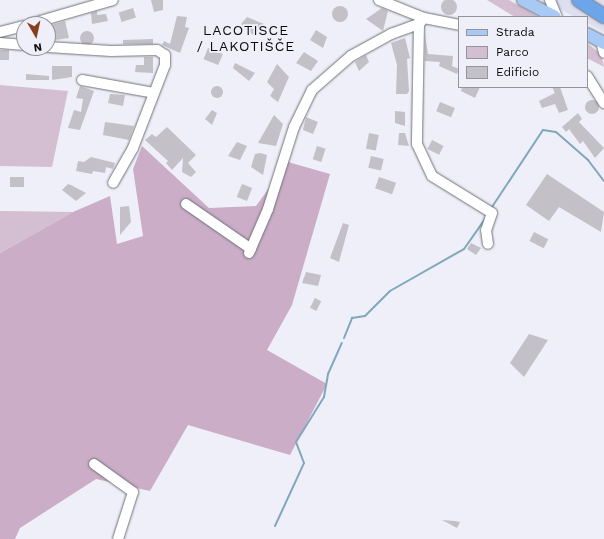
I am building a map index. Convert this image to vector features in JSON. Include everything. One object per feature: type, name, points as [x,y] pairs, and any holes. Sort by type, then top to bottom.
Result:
[{"type":"highway","points":[[579,0],[604,16]]},
{"type":"main road","points":[[525,0],[554,16]]},
{"type":"main road","points":[[588,35],[603,46]]},
{"type":"street","points":[[56,16],[113,0]]},
{"type":"street","points":[[379,0],[422,21],[458,25]]},
{"type":"street","points":[[550,0],[556,16]]},
{"type":"street","points":[[422,21],[417,144],[432,176],[492,213],[486,230],[488,244]]},
{"type":"street","points":[[186,204],[250,251],[291,134],[312,90],[350,56],[391,34],[422,21]]},
{"type":"street","points":[[0,32],[16,28]]},
{"type":"street","points":[[0,43],[16,44]]},
{"type":"street","points":[[56,47],[162,51],[166,60],[133,148],[113,183]]},
{"type":"street","points":[[588,78],[604,103]]},
{"type":"street","points":[[82,80],[154,93]]},
{"type":"street","points":[[94,464],[133,492],[118,539]]},
{"type":"shaded area","points":[[542,0],[604,0],[604,32],[588,24],[588,16],[573,16]]},
{"type":"shaded area","points":[[142,146],[209,208],[256,206],[288,162],[330,174],[292,305],[267,350],[327,384],[290,455],[188,425],[150,491],[96,479],[20,528],[15,539],[0,539],[0,253],[73,212],[110,196],[117,244],[143,236],[133,169]]},
{"type":"green space","points":[[487,0],[509,0],[537,16],[513,16]]},
{"type":"green space","points":[[588,44],[601,54],[604,67],[588,59]]},
{"type":"green space","points":[[0,85],[68,91],[52,167],[0,166]]},
{"type":"green space","points":[[0,211],[73,212],[0,253]]},
{"type":"building","points":[[449,-1],[455,1],[457,7],[455,13],[449,15],[443,13],[441,7],[443,1]]},
{"type":"building","points":[[151,0],[163,0],[163,10],[154,12]]},
{"type":"building","points":[[340,6],[347,11],[348,14],[343,21],[340,22],[333,17],[332,14],[337,7]]},
{"type":"building","points":[[133,8],[136,18],[122,22],[119,12]]},
{"type":"building","points":[[382,8],[388,11],[383,31],[366,19]]},
{"type":"building","points":[[97,11],[97,15],[106,14],[108,21],[92,24],[91,13]]},
{"type":"building","points":[[177,16],[187,17],[185,27],[189,28],[180,53],[162,45],[164,41],[170,44]]},
{"type":"building","points":[[247,17],[264,24],[253,35],[241,24]]},
{"type":"building","points":[[65,21],[69,38],[56,40],[56,24]]},
{"type":"building","points":[[316,30],[327,37],[323,48],[310,40]]},
{"type":"building","points":[[87,31],[92,33],[94,38],[92,43],[87,45],[82,43],[80,38],[82,33]]},
{"type":"building","points":[[425,35],[428,54],[453,56],[452,66],[458,69],[458,72],[457,74],[439,66],[440,62],[425,61]]},
{"type":"building","points":[[405,38],[410,58],[407,59],[409,91],[407,94],[396,94],[397,65],[391,43]]},
{"type":"building","points":[[153,39],[153,44],[123,44],[123,40]]},
{"type":"building","points":[[208,48],[223,54],[218,65],[204,59]]},
{"type":"building","points":[[0,50],[9,50],[9,60],[0,60]]},
{"type":"building","points":[[304,52],[318,61],[311,71],[296,63]]},
{"type":"building","points":[[366,55],[369,62],[359,71],[355,62]]},
{"type":"building","points":[[144,57],[153,57],[153,73],[135,72],[136,65],[144,65]]},
{"type":"building","points":[[235,63],[255,73],[249,81],[233,68]]},
{"type":"building","points":[[277,64],[289,77],[278,102],[270,96],[274,89],[267,82]]},
{"type":"building","points":[[52,66],[72,66],[72,77],[52,80]]},
{"type":"building","points":[[26,74],[49,76],[49,80],[26,80]]},
{"type":"building","points":[[80,86],[94,91],[80,130],[68,128],[74,110],[81,112],[83,99],[76,98]]},
{"type":"building","points":[[219,86],[222,87],[222,97],[215,98],[212,97],[211,90],[212,87]]},
{"type":"building","points":[[462,88],[480,88],[475,98],[461,91]]},
{"type":"building","points":[[552,88],[560,88],[568,110],[559,113],[555,104],[542,108],[539,101],[555,93]]},
{"type":"building","points":[[110,94],[125,95],[123,106],[108,103]]},
{"type":"building","points":[[589,100],[595,100],[599,104],[599,110],[595,114],[589,114],[585,110],[585,104]]},
{"type":"building","points":[[440,102],[455,108],[451,117],[436,111]]},
{"type":"building","points":[[212,110],[217,113],[212,125],[205,119]]},
{"type":"building","points":[[395,111],[405,112],[405,126],[395,123]]},
{"type":"building","points":[[578,113],[582,119],[579,122],[604,148],[595,158],[583,141],[580,144],[569,129],[566,132],[562,127]]},
{"type":"building","points":[[274,115],[283,124],[276,146],[258,143]]},
{"type":"building","points":[[306,117],[318,122],[313,134],[303,130]]},
{"type":"building","points":[[105,122],[134,126],[129,140],[103,135]]},
{"type":"building","points":[[167,127],[196,155],[188,163],[196,172],[191,177],[182,172],[183,158],[172,170],[166,163],[168,161],[145,140],[152,134],[156,137]]},
{"type":"building","points":[[369,133],[379,135],[376,151],[366,149]]},
{"type":"building","points":[[399,133],[405,133],[409,146],[398,145]]},
{"type":"building","points":[[432,140],[444,146],[439,155],[427,149]]},
{"type":"building","points":[[237,142],[247,146],[240,160],[228,156]]},
{"type":"building","points":[[317,146],[326,149],[321,162],[313,159]]},
{"type":"building","points":[[260,153],[267,155],[263,175],[251,167],[255,154]]},
{"type":"building","points":[[371,156],[384,159],[381,171],[368,168]]},
{"type":"building","points":[[91,157],[115,163],[113,169],[106,167],[105,173],[93,171],[92,174],[76,171],[78,161],[84,162]]},
{"type":"building","points":[[547,174],[604,212],[601,232],[559,207],[549,221],[526,205]]},
{"type":"building","points":[[10,177],[24,177],[24,187],[10,187]]},
{"type":"building","points":[[379,177],[396,183],[392,194],[375,188]]},
{"type":"building","points":[[68,184],[86,193],[76,201],[62,190]]},
{"type":"building","points":[[242,184],[252,188],[247,201],[237,197]]},
{"type":"building","points":[[129,206],[131,222],[120,235],[120,207]]},
{"type":"building","points":[[343,223],[349,225],[339,262],[330,258]]},
{"type":"building","points":[[534,232],[548,239],[544,248],[529,241]]},
{"type":"building","points":[[471,243],[481,248],[476,255],[467,249]]},
{"type":"building","points":[[306,272],[321,275],[318,286],[302,283]]},
{"type":"building","points":[[315,298],[321,301],[316,311],[310,308]]},
{"type":"building","points":[[529,334],[548,340],[524,377],[510,363]]},
{"type":"building","points":[[442,520],[455,521],[460,522],[457,528]]},
{"type":"waterway","points":[[492,207],[543,130],[556,132],[588,160],[604,181]]},
{"type":"waterway","points":[[344,338],[352,318],[365,316],[390,291],[464,249],[486,217]]},
{"type":"waterway","points":[[275,526],[304,463],[296,442],[324,397],[328,374],[342,343]]},
{"type":"district","name":"LACOTISCE / LAKOTIŠČE","points":[[246,38]]}]
